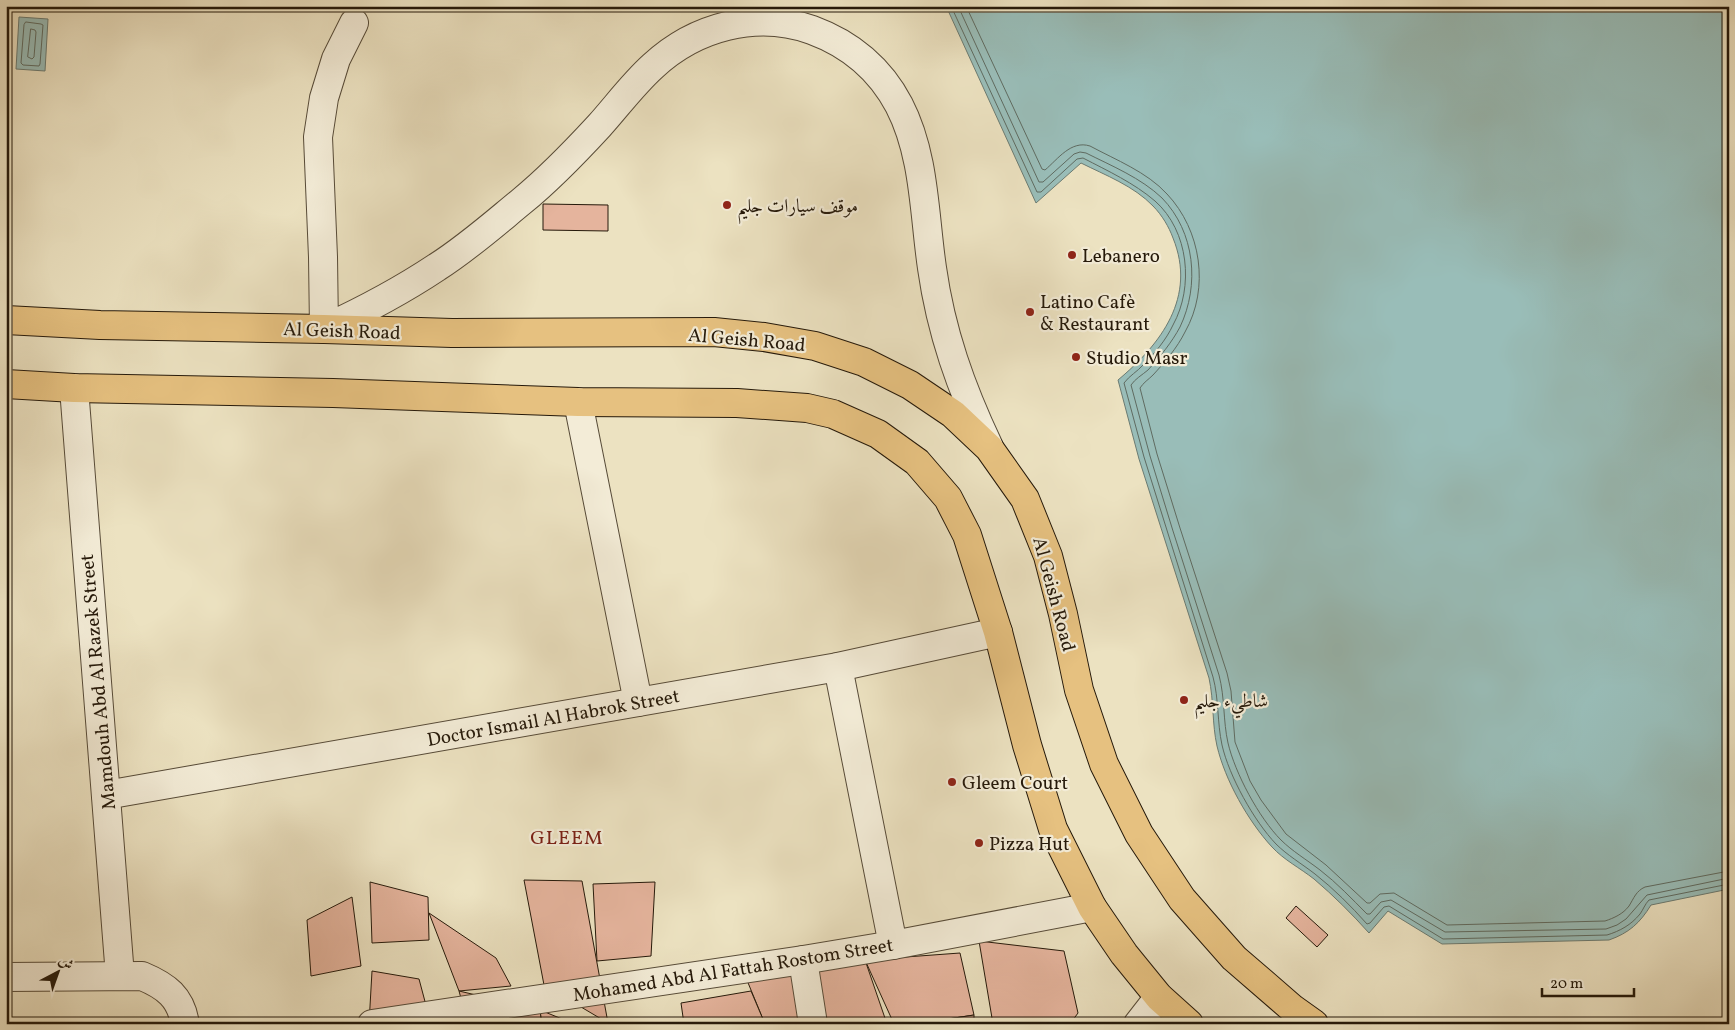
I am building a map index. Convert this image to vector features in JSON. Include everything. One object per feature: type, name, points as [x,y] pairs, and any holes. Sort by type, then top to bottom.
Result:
[{"type":"highway","name":"Al Geish Road","points":[[6,320],[100,325],[452,333],[714,332],[764,337],[815,346],[864,362],[910,385],[953,414],[989,448],[1025,499],[1048,556],[1063,614],[1079,690],[1104,764],[1139,834],[1182,899],[1234,958],[1293,1009],[1314,1024]]},
{"type":"highway","points":[[6,384],[74,388],[333,393],[578,402],[737,403],[807,408],[833,414],[878,434],[917,462],[948,498],[966,536],[998,632],[1027,745],[1053,828],[1092,907],[1124,954],[1160,997],[1189,1024]]},
{"type":"street","points":[[354,23],[336,59],[324,98],[318,138],[324,329],[395,294],[440,266],[476,239],[548,177],[652,67],[670,51],[712,29],[759,21],[783,22],[830,36],[850,48],[886,82],[900,107],[911,136],[919,168],[925,201],[932,269],[940,315],[952,361],[969,406],[989,448]]},
{"type":"street","name":"Mamdouh Abd Al Razek Street","points":[[74,388],[120,976]]},
{"type":"street","points":[[578,402],[638,702]]},
{"type":"street","name":"Doctor Ismail Al Habrok Street","points":[[106,795],[838,667],[998,632]]},
{"type":"street","points":[[838,667],[893,945]]},
{"type":"street","name":"Mohamed Abd Al Fattah Rostom Street","points":[[372,1024],[803,960],[1092,907]]},
{"type":"street","points":[[803,960],[813,1024]]},
{"type":"street","points":[[6,977],[142,976],[160,983],[174,996],[183,1013],[185,1024]]},
{"type":"street","points":[[1138,1024],[1160,997]]},
{"type":"water","points":[[946,6],[1729,6],[1729,889],[1651,905],[1633,927],[1609,940],[1442,944],[1388,911],[1369,933],[1321,885],[1282,856],[1263,837],[1238,800],[1221,759],[1215,738],[1209,678],[1139,459],[1118,380],[1148,351],[1161,335],[1171,318],[1181,280],[1179,260],[1173,238],[1162,217],[1145,199],[1119,182],[1081,163],[1036,203]]},
{"type":"water","points":[[19,17],[48,19],[45,71],[16,69]]},
{"type":"building","points":[[543,204],[608,205],[608,231],[543,230]]},
{"type":"building","points":[[524,880],[582,881],[608,1023],[544,985]]},
{"type":"building","points":[[370,882],[428,897],[429,940],[372,943]]},
{"type":"building","points":[[655,882],[651,956],[597,961],[593,884]]},
{"type":"building","points":[[352,897],[361,966],[311,976],[307,920]]},
{"type":"building","points":[[1296,906],[1328,935],[1317,947],[1286,918]]},
{"type":"building","points":[[429,913],[496,958],[511,986],[459,991]]},
{"type":"building","points":[[979,941],[1064,951],[1078,1013],[1070,1024],[993,1024]]},
{"type":"building","points":[[960,953],[974,1015],[915,1024],[894,1024],[865,960]]},
{"type":"building","points":[[865,960],[887,1024],[765,1024],[744,973]]},
{"type":"building","points":[[372,971],[419,979],[431,1024],[369,1024]]},
{"type":"building","points":[[459,991],[540,1010],[542,1024],[468,1024]]},
{"type":"building","points":[[751,991],[765,1024],[684,1024],[681,1003]]},
{"type":"building","points":[[540,1010],[567,1021],[569,1024],[542,1024]]},
{"type":"building","points":[[974,1015],[974,1024],[915,1024]]},
{"type":"place","name":"موقف سيارات جليم","points":[[727,205]]},
{"type":"place","name":"Lebanero","points":[[1072,255]]},
{"type":"place","name":"Latino Cafè & Restaurant","points":[[1030,312]]},
{"type":"place","name":"Studio Masr","points":[[1076,357]]},
{"type":"place","name":"شاطيء جليم","points":[[1184,700]]},
{"type":"place","name":"Gleem Court","points":[[952,782]]},
{"type":"place","name":"Pizza Hut","points":[[979,843]]},
{"type":"district","name":"GLEEM","points":[[567,837]]}]
